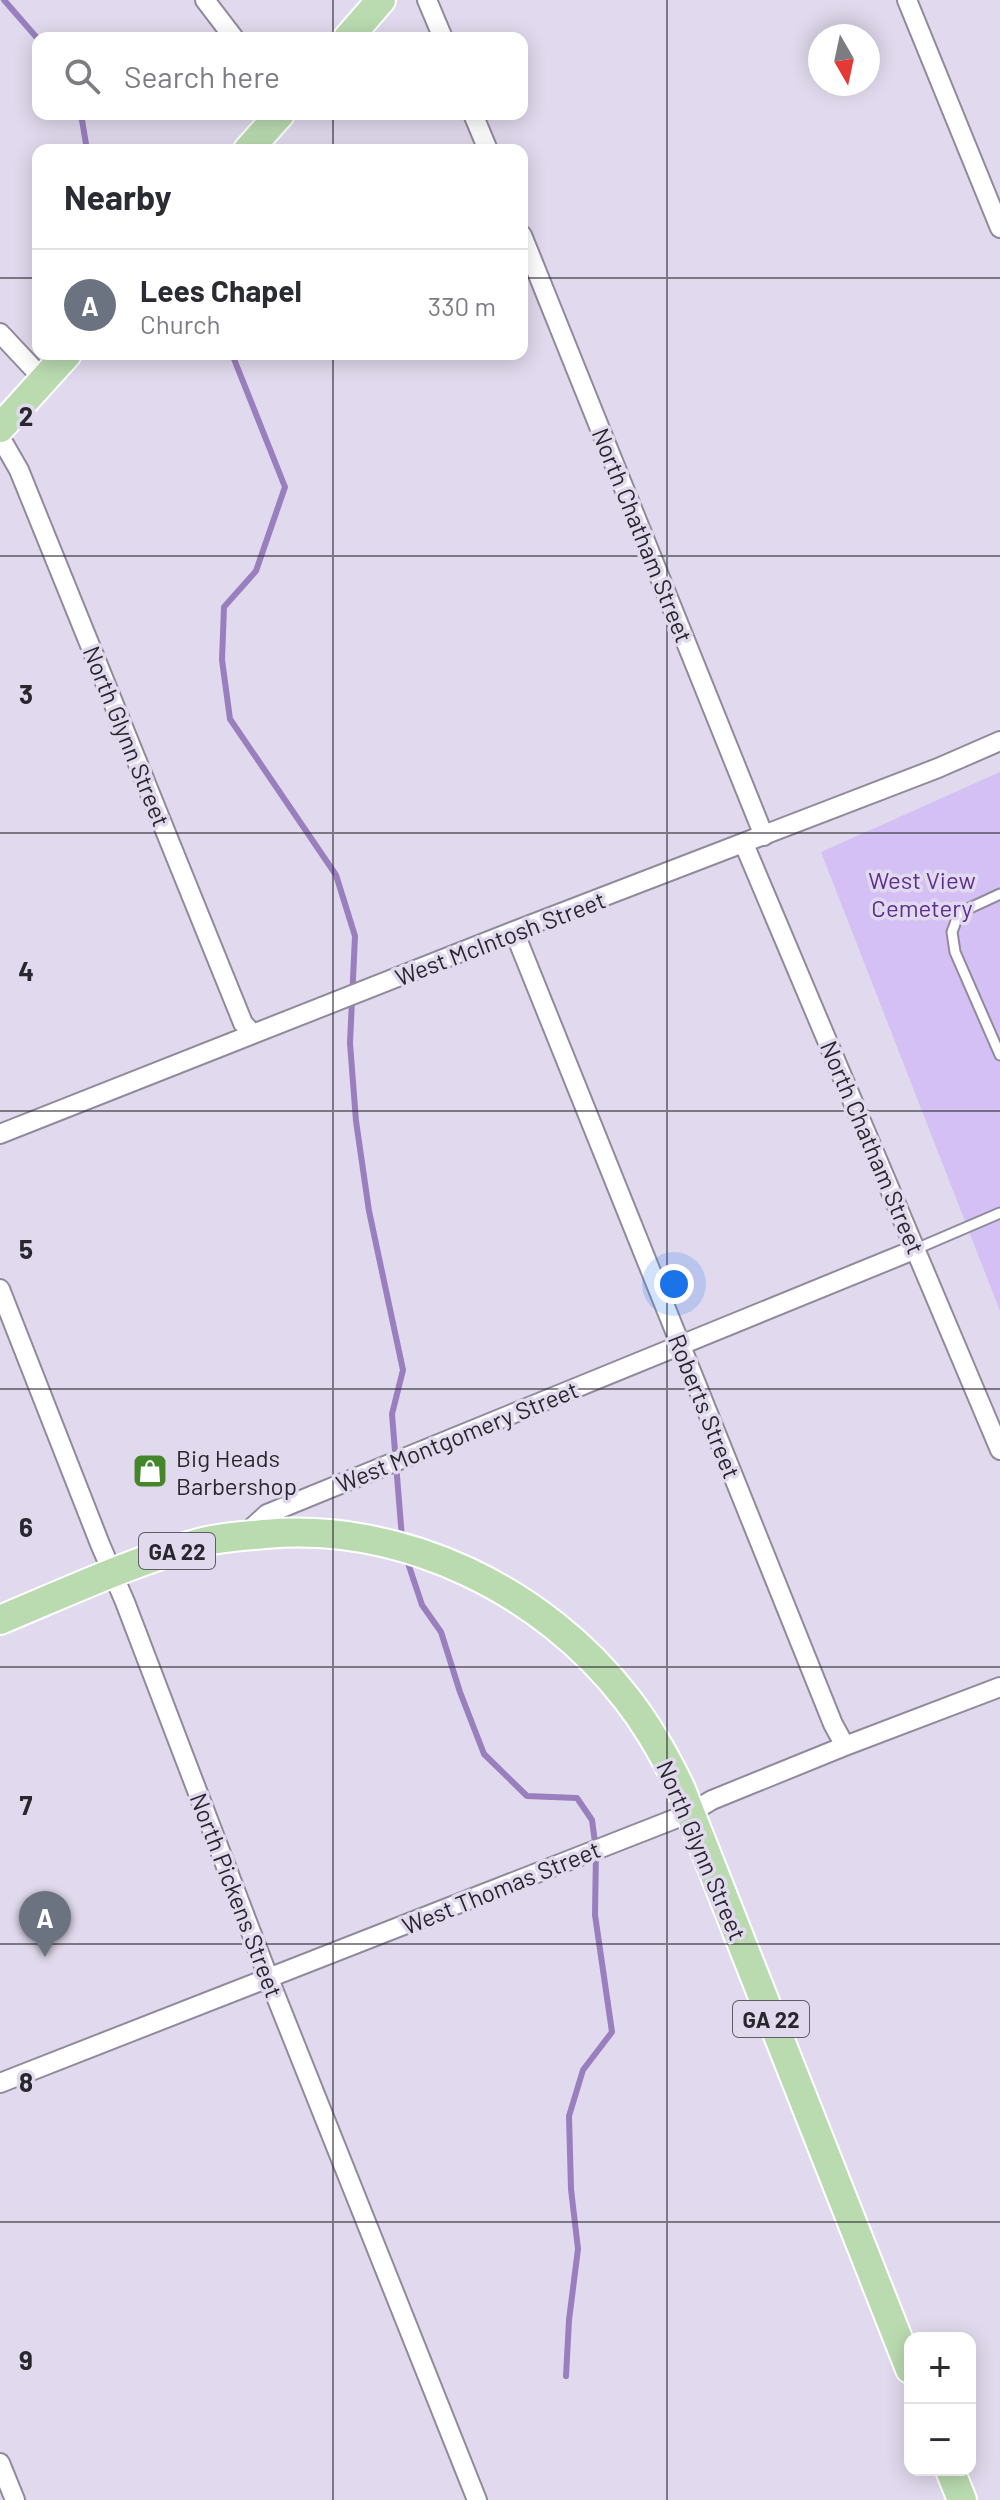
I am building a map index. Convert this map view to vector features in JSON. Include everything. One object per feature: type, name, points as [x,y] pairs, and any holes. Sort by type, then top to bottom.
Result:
[{"type":"main road","points":[[353,32],[381,0]]},
{"type":"main road","points":[[253,144],[275,120]]},
{"type":"main road","points":[[0,428],[62,360]]},
{"type":"main road","name":"North Glynn Street","points":[[243,1536],[317,1533],[373,1541],[431,1557],[505,1591],[559,1629],[612,1680],[655,1739],[680,1787],[904,2354]]},
{"type":"main road","name":"GA 22","points":[[0,1620],[113,1573],[201,1542],[243,1536]]},
{"type":"main road","points":[[952,2476],[962,2500]]},
{"type":"street","points":[[205,0],[229,32]]},
{"type":"street","points":[[427,0],[440,32]]},
{"type":"street","points":[[907,0],[1000,228]]},
{"type":"street","points":[[476,120],[486,144]]},
{"type":"street","name":"North Chatham Street","points":[[528,250],[764,836]]},
{"type":"street","points":[[0,333],[44,380]]},
{"type":"street","name":"North Glynn Street","points":[[0,437],[19,470],[243,1023],[253,1034]]},
{"type":"street","name":"West McIntosh Street","points":[[0,1134],[999,743]]},
{"type":"street","name":"North Chatham Street","points":[[744,844],[1000,1450]]},
{"type":"street","name":"Roberts Street","points":[[514,931],[833,1724],[845,1746]]},
{"type":"street","name":"West Montgomery Street","points":[[243,1536],[267,1514],[916,1249]]},
{"type":"street","name":"North Pickens Street","points":[[0,1289],[269,1979],[477,2500]]},
{"type":"street","name":"West Thomas Street","points":[[0,2083],[690,1813],[712,1800],[1000,1687]]},
{"type":"street","points":[[0,2463],[15,2500]]},
{"type":"lane","points":[[1000,894],[959,913],[952,932],[955,952],[1000,1055]]},
{"type":"lane","points":[[916,1249],[1000,1213]]},
{"type":"green space","name":"West View Cemetery","points":[[1000,772],[1000,1311],[821,852]]},
{"type":"waterway","points":[[4,0],[32,32]]},
{"type":"waterway","points":[[82,120],[86,144]]},
{"type":"waterway","points":[[234,360],[285,487],[256,571],[224,607],[222,660],[230,719],[336,875],[355,936],[350,1043],[356,1121],[369,1211],[403,1370],[392,1414],[402,1538]]},
{"type":"waterway","points":[[406,1557],[422,1605],[441,1632],[484,1754],[527,1796],[577,1798],[592,1820],[596,1850],[595,1915],[612,2032],[583,2070],[569,2116],[571,2189],[578,2249],[566,2376]]},
{"type":"place","name":"Big Heads Barbershop","points":[[150,1471]]},
{"type":"place","name":"Lees Chapel","points":[[45,1957]]}]
